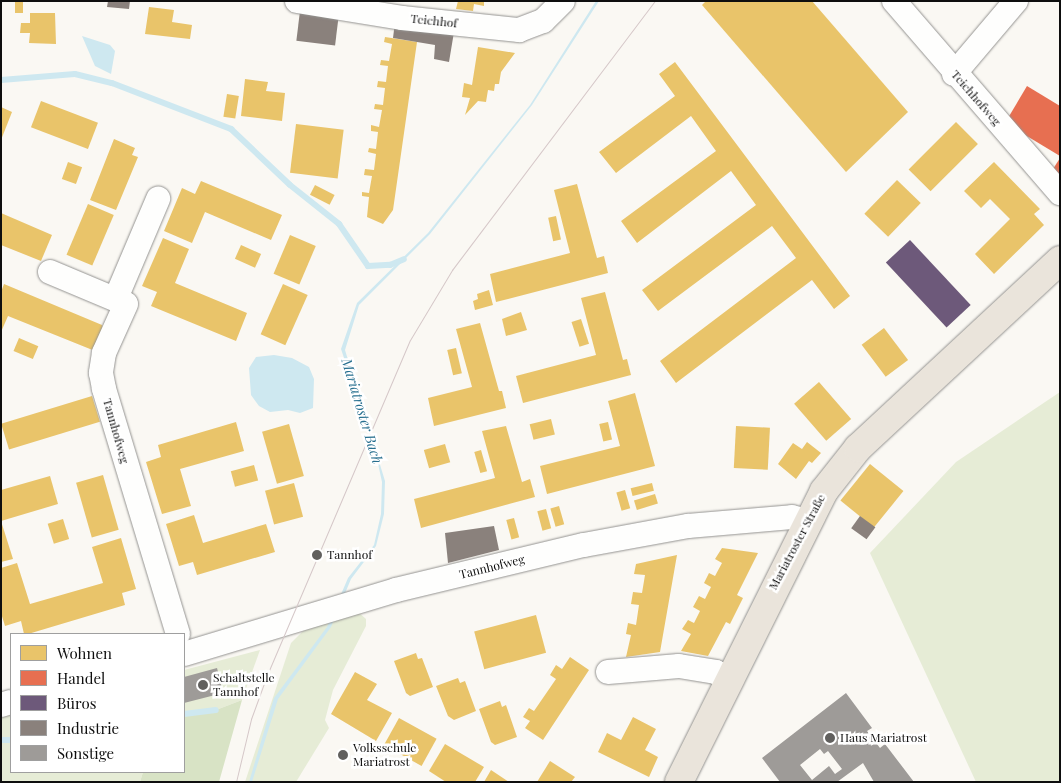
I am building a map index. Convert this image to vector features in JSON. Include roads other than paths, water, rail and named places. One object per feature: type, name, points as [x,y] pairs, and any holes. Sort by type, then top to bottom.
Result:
[{"type":"main road","name":"Mariatroster Straße","points":[[679,782],[807,521],[824,491],[858,448],[1060,260]]},
{"type":"street","name":"Teichhof","points":[[297,1],[402,18],[518,30],[543,21],[563,1]]},
{"type":"street","name":"Teichhofweg","points":[[894,1],[954,74],[1060,193]]},
{"type":"street","points":[[954,74],[1016,1]]},
{"type":"street","name":"Tannhofweg","points":[[158,199],[104,353],[101,373],[104,389],[178,633]]},
{"type":"street","points":[[50,272],[120,306]]},
{"type":"street","name":"Tannhofweg","points":[[185,647],[513,562],[688,526],[792,517],[807,521]]},
{"type":"street","points":[[608,672],[679,666],[716,672],[729,681]]},
{"type":"water","name":"Mariatroster Bach","points":[[596,1],[599,1],[532,105],[430,234],[359,305],[345,350],[385,481],[384,514],[376,546],[351,579],[331,627],[278,699],[252,782],[249,782],[274,698],[327,627],[348,578],[374,545],[381,514],[382,482],[375,450],[341,349],[357,303],[428,233],[530,105]]},
{"type":"water","points":[[82,36],[110,45],[115,51],[111,74],[95,66]]},
{"type":"water","points":[[274,355],[292,358],[309,367],[314,379],[313,408],[300,413],[288,410],[270,412],[259,406],[251,395],[249,368],[256,357]]},
{"type":"waterway","points":[[1,80],[75,74],[112,83],[231,129],[290,185],[339,224],[368,266],[390,265],[404,259]]},
{"type":"waterway","points":[[185,714],[216,710]]},
{"type":"waterway","points":[[1,740],[10,740]]},
{"type":"tram line","points":[[236,782],[251,719],[267,675],[410,340],[452,270],[655,1]]},
{"type":"place","name":"Tannhof","points":[[317,555]]},
{"type":"place","name":"Schaltstelle Tannhof","points":[[203,685]]},
{"type":"place","name":"Haus Mariatrost","points":[[830,738]]},
{"type":"place","name":"Volksschule Mariatrost","points":[[343,755]]}]
